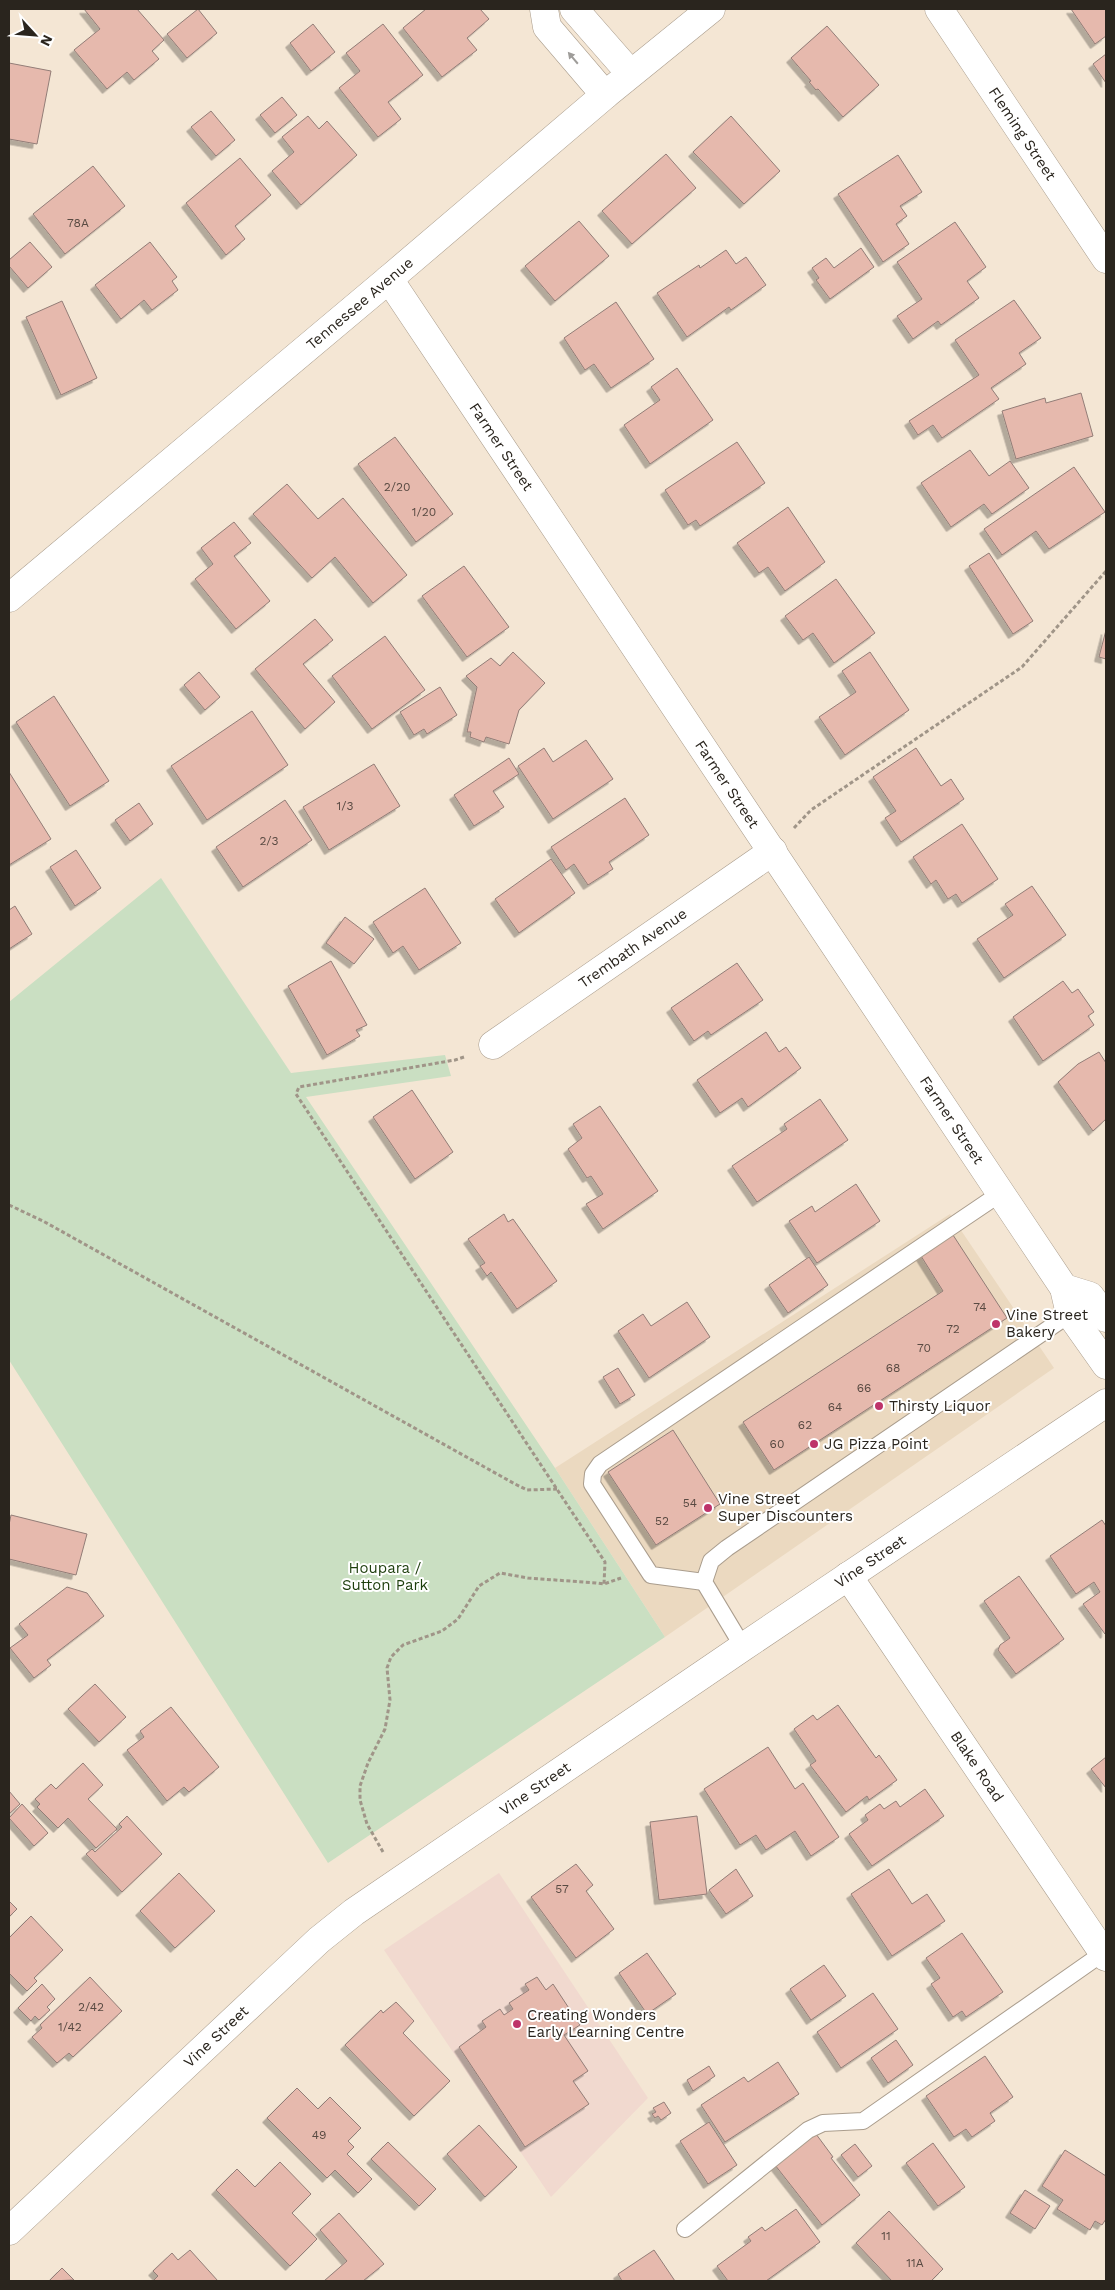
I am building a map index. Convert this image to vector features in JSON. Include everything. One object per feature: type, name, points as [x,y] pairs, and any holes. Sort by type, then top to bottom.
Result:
[{"type":"street","points":[[544,9],[547,27],[605,95]]},
{"type":"street","points":[[574,9],[630,73]]},
{"type":"street","name":"Tennessee Avenue","points":[[9,598],[389,280],[630,73],[710,9]]},
{"type":"street","name":"Fleming Street","points":[[939,9],[1106,260]]},
{"type":"street","name":"Farmer Street","points":[[389,280],[1001,1192],[1106,1365]]},
{"type":"street","name":"Trembath Avenue","points":[[493,1046],[773,851]]},
{"type":"street","points":[[1067,1301],[1090,1296],[1106,1318]]},
{"type":"street","name":"Vine Street","points":[[9,2231],[319,1940],[354,1912],[1106,1403]]},
{"type":"street","name":"Blake Road","points":[[848,1576],[1104,1955]]},
{"type":"lane","points":[[704,1582],[652,1575],[592,1484],[593,1474],[600,1464],[1001,1192]]},
{"type":"lane","points":[[743,1647],[704,1582],[711,1561],[1067,1301]]},
{"type":"lane","points":[[685,2229],[808,2130],[823,2123],[863,2121],[1104,1955]]},
{"type":"path","points":[[773,851],[811,810],[1022,667],[1106,571]]},
{"type":"path","points":[[493,1046],[455,1060],[299,1087],[296,1094],[605,1562],[604,1584]]},
{"type":"path","points":[[9,1206],[43,1221],[515,1484],[527,1490],[557,1489]]},
{"type":"path","points":[[399,1881],[367,1824],[360,1800],[360,1786],[368,1763],[385,1729],[390,1700],[387,1668],[391,1657],[403,1646],[442,1631],[458,1619],[479,1586],[500,1573],[528,1578],[604,1584],[647,1568]]},
{"type":"shaded area","points":[[950,1214],[1054,1368],[665,1637],[555,1468]]},
{"type":"shaded area","name":"Creating Wonders Early Learning Centre","points":[[499,1873],[648,2098],[551,2197],[384,1950]]},
{"type":"green space","name":"Houpara / Sutton Park","points":[[161,878],[291,1073],[445,1055],[451,1076],[306,1097],[555,1468],[665,1637],[328,1863],[9,1360],[9,1002]]},
{"type":"building","points":[[84,9],[137,9],[164,40],[152,51],[159,59],[134,80],[127,72],[107,89],[74,50],[100,29]]},
{"type":"building","points":[[198,9],[217,33],[187,58],[167,34]]},
{"type":"building","points":[[426,9],[480,9],[489,19],[467,38],[477,50],[442,77],[403,28]]},
{"type":"building","points":[[1071,9],[1106,9],[1106,36],[1095,44]]},
{"type":"building","points":[[313,24],[335,52],[311,71],[290,43]]},
{"type":"building","points":[[383,24],[423,75],[388,102],[401,119],[378,137],[339,88],[360,71],[346,53]]},
{"type":"building","points":[[827,26],[879,85],[843,117],[818,89],[816,90],[809,82],[811,81],[791,58]]},
{"type":"building","points":[[1106,54],[1106,83],[1093,64]]},
{"type":"building","points":[[9,63],[51,71],[37,144],[9,139]]},
{"type":"building","points":[[282,97],[297,115],[275,133],[260,115]]},
{"type":"building","points":[[211,111],[235,140],[216,156],[191,127]]},
{"type":"building","points":[[308,116],[319,129],[327,121],[357,155],[301,205],[272,171],[294,152],[282,137]]},
{"type":"building","points":[[731,116],[780,171],[744,204],[693,152]]},
{"type":"building","points":[[666,154],[696,188],[632,244],[602,211]]},
{"type":"building","points":[[898,155],[922,192],[900,206],[907,216],[896,224],[909,244],[883,262],[838,194]]},
{"type":"building","points":[[240,158],[271,195],[235,226],[245,239],[226,255],[186,203]]},
{"type":"building","points":[[93,166],[125,206],[65,254],[33,214]]},
{"type":"building","points":[[579,221],[609,256],[555,301],[525,266]]},
{"type":"building","points":[[955,222],[986,267],[967,281],[979,298],[941,325],[938,321],[913,339],[897,316],[922,299],[897,262]]},
{"type":"building","points":[[30,242],[52,267],[28,288],[9,266],[9,260]]},
{"type":"building","points":[[150,242],[177,277],[172,281],[178,290],[152,310],[144,300],[121,319],[95,285]]},
{"type":"building","points":[[861,248],[874,267],[830,299],[816,280],[819,278],[812,268],[826,258],[834,268]]},
{"type":"building","points":[[726,250],[736,264],[746,257],[766,285],[731,310],[729,307],[687,337],[657,293],[699,265],[700,268]]},
{"type":"building","points":[[1014,300],[1041,338],[1019,353],[1026,364],[991,388],[999,399],[942,438],[933,425],[918,435],[909,421],[979,375],[955,340]]},
{"type":"building","points":[[62,301],[97,378],[61,395],[26,317]]},
{"type":"building","points":[[616,302],[654,359],[611,388],[594,364],[585,370],[564,338]]},
{"type":"building","points":[[677,368],[713,420],[650,464],[624,425],[660,400],[651,387]]},
{"type":"building","points":[[1081,393],[1093,436],[1016,459],[1002,411],[1045,398],[1046,403]]},
{"type":"building","points":[[395,437],[453,514],[416,542],[358,464]]},
{"type":"building","points":[[737,442],[765,483],[700,526],[696,520],[688,525],[665,490]]},
{"type":"building","points":[[970,450],[989,476],[1010,461],[1029,488],[992,514],[984,504],[951,527],[921,483]]},
{"type":"building","points":[[1074,467],[1105,512],[1049,549],[1036,531],[1002,555],[984,529]]},
{"type":"building","points":[[287,484],[318,519],[343,498],[407,575],[373,603],[335,557],[312,578],[253,514]]},
{"type":"building","points":[[788,507],[825,562],[785,591],[768,567],[759,573],[737,543]]},
{"type":"building","points":[[234,522],[251,543],[234,556],[270,601],[236,629],[195,579],[213,564],[201,548]]},
{"type":"building","points":[[989,553],[1033,621],[1013,634],[969,566]]},
{"type":"building","points":[[464,566],[509,627],[467,657],[422,596]]},
{"type":"building","points":[[836,579],[875,633],[834,663],[813,633],[803,640],[785,616]]},
{"type":"building","points":[[315,619],[333,640],[303,664],[335,702],[305,729],[255,669]]},
{"type":"building","points":[[1106,630],[1106,659],[1099,657]]},
{"type":"building","points":[[385,636],[425,690],[372,729],[332,676]]},
{"type":"building","points":[[513,652],[545,683],[519,710],[509,744],[486,737],[484,742],[470,737],[471,732],[467,732],[477,687],[466,676],[491,658],[500,666]]},
{"type":"building","points":[[870,652],[909,710],[845,755],[819,717],[856,692],[842,671]]},
{"type":"building","points":[[199,672],[220,697],[205,710],[184,685]]},
{"type":"building","points":[[440,687],[457,715],[427,734],[424,729],[414,735],[400,712]]},
{"type":"building","points":[[54,696],[109,781],[70,806],[16,722]]},
{"type":"building","points":[[252,711],[288,765],[207,820],[171,766]]},
{"type":"building","points":[[586,740],[613,779],[553,819],[518,766],[544,748],[553,762]]},
{"type":"building","points":[[916,748],[941,786],[951,779],[964,799],[901,842],[885,818],[896,811],[873,777]]},
{"type":"building","points":[[509,758],[519,774],[493,791],[504,807],[474,826],[454,795]]},
{"type":"building","points":[[374,764],[400,806],[329,850],[303,807]]},
{"type":"building","points":[[9,772],[51,839],[9,865]]},
{"type":"building","points":[[625,798],[649,835],[609,862],[613,869],[588,885],[574,864],[566,870],[551,847]]},
{"type":"building","points":[[285,800],[312,840],[243,887],[216,847]]},
{"type":"building","points":[[139,803],[153,824],[130,841],[115,820]]},
{"type":"building","points":[[962,824],[998,879],[962,903],[956,894],[948,899],[936,880],[931,884],[913,857]]},
{"type":"building","points":[[76,850],[101,888],[75,906],[50,867]]},
{"type":"building","points":[[551,859],[575,893],[519,933],[495,899]]},
{"type":"building","points":[[1032,886],[1066,935],[1004,978],[977,939],[1013,915],[1005,904]]},
{"type":"building","points":[[425,888],[461,943],[419,970],[403,946],[393,953],[373,922]]},
{"type":"building","points":[[15,906],[32,934],[9,949],[9,910]]},
{"type":"building","points":[[345,917],[374,939],[354,964],[326,943]]},
{"type":"building","points":[[331,961],[367,1025],[356,1030],[360,1036],[327,1055],[288,986]]},
{"type":"building","points":[[737,963],[763,1000],[711,1035],[708,1031],[694,1041],[671,1008]]},
{"type":"building","points":[[1063,981],[1072,993],[1078,989],[1094,1012],[1088,1016],[1094,1025],[1043,1061],[1013,1017]]},
{"type":"building","points":[[766,1032],[779,1052],[786,1047],[801,1068],[748,1107],[742,1098],[720,1113],[697,1080]]},
{"type":"building","points":[[1099,1052],[1106,1063],[1106,1119],[1093,1131],[1058,1082],[1078,1064]]},
{"type":"building","points":[[412,1090],[453,1152],[415,1179],[373,1117]]},
{"type":"building","points":[[820,1099],[848,1140],[757,1202],[732,1166],[787,1129],[784,1124]]},
{"type":"building","points":[[600,1106],[658,1191],[603,1229],[586,1204],[603,1194],[591,1176],[587,1178],[568,1149],[582,1138],[573,1124]]},
{"type":"building","points":[[856,1184],[880,1221],[817,1263],[789,1221],[812,1206],[815,1212]]},
{"type":"building","points":[[504,1214],[508,1222],[513,1219],[557,1281],[517,1309],[491,1272],[487,1276],[480,1266],[485,1263],[468,1239]]},
{"type":"building","points":[[953,1235],[1007,1318],[774,1470],[743,1422],[943,1291],[921,1256]]},
{"type":"building","points":[[809,1257],[828,1285],[788,1313],[769,1285]]},
{"type":"building","points":[[687,1302],[710,1337],[649,1378],[618,1331],[643,1314],[651,1326]]},
{"type":"building","points":[[618,1368],[635,1395],[620,1404],[603,1377]]},
{"type":"building","points":[[673,1430],[720,1504],[656,1545],[608,1472]]},
{"type":"building","points":[[11,1515],[87,1534],[76,1575],[9,1559],[9,1525]]},
{"type":"building","points":[[1102,1520],[1106,1526],[1105,1634],[1083,1604],[1100,1592],[1094,1582],[1076,1594],[1050,1556]]},
{"type":"building","points":[[1019,1576],[1064,1639],[1016,1674],[998,1650],[1000,1645],[1010,1638],[984,1601]]},
{"type":"building","points":[[67,1587],[87,1593],[104,1616],[47,1660],[51,1665],[34,1678],[10,1648],[28,1635],[19,1624]]},
{"type":"building","points":[[95,1684],[126,1717],[99,1742],[68,1709]]},
{"type":"building","points":[[838,1705],[876,1758],[879,1755],[897,1780],[869,1800],[867,1796],[846,1812],[810,1765],[816,1761],[794,1729],[813,1715],[817,1720]]},
{"type":"building","points":[[171,1707],[219,1767],[189,1792],[184,1787],[167,1801],[127,1750],[144,1737],[140,1731]]},
{"type":"building","points":[[768,1747],[795,1789],[803,1783],[839,1837],[811,1856],[795,1831],[766,1850],[756,1835],[740,1845],[704,1789]]},
{"type":"building","points":[[1106,1757],[1106,1788],[1091,1769]]},
{"type":"building","points":[[83,1763],[103,1785],[88,1799],[117,1829],[96,1848],[68,1818],[58,1828],[37,1807],[40,1804],[35,1799],[51,1784],[56,1789]]},
{"type":"building","points":[[925,1789],[944,1816],[872,1866],[849,1834],[868,1820],[865,1815],[880,1804],[884,1809],[896,1801],[900,1807]]},
{"type":"building","points":[[9,1791],[20,1804],[9,1814]]},
{"type":"building","points":[[22,1804],[48,1833],[34,1846],[9,1818]]},
{"type":"building","points":[[127,1816],[162,1854],[122,1892],[86,1854],[92,1849],[95,1852],[122,1827],[119,1824]]},
{"type":"building","points":[[697,1816],[707,1894],[659,1900],[650,1822]]},
{"type":"building","points":[[576,1864],[593,1885],[586,1891],[614,1929],[576,1958],[531,1897]]},
{"type":"building","points":[[736,1869],[753,1896],[726,1914],[709,1890]]},
{"type":"building","points":[[889,1869],[912,1904],[927,1894],[945,1921],[892,1956],[851,1894]]},
{"type":"building","points":[[179,1873],[215,1911],[175,1948],[140,1911]]},
{"type":"building","points":[[9,1901],[17,1909],[9,1917]]},
{"type":"building","points":[[31,1916],[63,1950],[34,1978],[37,1981],[27,1991],[9,1973],[9,1938]]},
{"type":"building","points":[[962,1933],[1003,1992],[966,2017],[962,2011],[953,2017],[931,1984],[940,1978],[926,1958]]},
{"type":"building","points":[[647,1953],[676,1994],[647,2014],[619,1973]]},
{"type":"building","points":[[824,1965],[846,1996],[811,2020],[790,1989]]},
{"type":"building","points":[[90,1977],[122,2011],[73,2057],[69,2053],[57,2063],[32,2037],[42,2028],[40,2025]]},
{"type":"building","points":[[537,1977],[546,1990],[553,1984],[580,2025],[564,2035],[588,2071],[573,2081],[589,2104],[525,2147],[459,2047],[486,2027],[482,2021],[500,2009],[504,2015],[513,2009],[509,2003],[529,1990],[525,1984]]},
{"type":"building","points":[[42,1984],[55,1999],[47,2007],[50,2010],[39,2020],[35,2016],[31,2021],[18,2008]]},
{"type":"building","points":[[873,1993],[898,2029],[841,2068],[817,2032]]},
{"type":"building","points":[[396,2002],[414,2021],[403,2033],[450,2081],[414,2116],[345,2045],[381,2010],[383,2013]]},
{"type":"building","points":[[896,2040],[913,2065],[888,2083],[871,2058]]},
{"type":"building","points":[[985,2056],[1013,2097],[990,2113],[995,2121],[972,2137],[966,2129],[954,2137],[926,2096]]},
{"type":"building","points":[[778,2062],[799,2094],[725,2142],[701,2105],[744,2077],[748,2082]]},
{"type":"building","points":[[709,2066],[715,2076],[693,2091],[687,2080]]},
{"type":"building","points":[[297,2088],[318,2109],[330,2097],[361,2128],[348,2141],[354,2147],[347,2154],[372,2179],[358,2193],[335,2170],[327,2178],[267,2118]]},
{"type":"building","points":[[664,2102],[671,2113],[661,2120],[658,2116],[655,2118],[652,2114],[656,2112],[653,2108]]},
{"type":"building","points":[[709,2122],[737,2165],[708,2184],[680,2141]]},
{"type":"building","points":[[479,2125],[517,2167],[485,2197],[447,2154]]},
{"type":"building","points":[[816,2134],[833,2157],[831,2158],[860,2195],[822,2225],[775,2165]]},
{"type":"building","points":[[388,2142],[436,2189],[419,2206],[371,2159]]},
{"type":"building","points":[[933,2143],[965,2187],[938,2206],[906,2163]]},
{"type":"building","points":[[855,2144],[872,2166],[858,2177],[841,2155]]},
{"type":"building","points":[[1065,2150],[1106,2176],[1106,2219],[1102,2225],[1095,2221],[1090,2230],[1057,2209],[1063,2200],[1042,2186]]},
{"type":"building","points":[[280,2162],[311,2194],[292,2213],[317,2239],[290,2266],[216,2190],[237,2169],[255,2187]]},
{"type":"building","points":[[1025,2190],[1050,2206],[1035,2229],[1010,2213]]},
{"type":"building","points":[[796,2209],[820,2242],[766,2281],[728,2281],[717,2266],[751,2241],[748,2237],[762,2227],[765,2231]]},
{"type":"building","points":[[889,2211],[943,2269],[931,2281],[892,2281],[856,2243]]},
{"type":"building","points":[[339,2213],[384,2264],[363,2281],[324,2281],[347,2261],[320,2230]]},
{"type":"building","points":[[190,2250],[218,2281],[153,2281],[158,2276],[153,2271],[172,2253],[178,2260]]},
{"type":"building","points":[[654,2250],[675,2281],[622,2281],[618,2274]]},
{"type":"building","points":[[62,2268],[74,2280],[49,2281]]},
{"type":"place","name":"Vine Street Bakery","points":[[996,1324]]},
{"type":"place","name":"Thirsty Liquor","points":[[879,1406]]},
{"type":"place","name":"JG Pizza Point","points":[[814,1444]]},
{"type":"place","name":"Vine Street Super Discounters","points":[[708,1508]]},
{"type":"place","name":"Creating Wonders Early Learning Centre","points":[[517,2024]]}]
